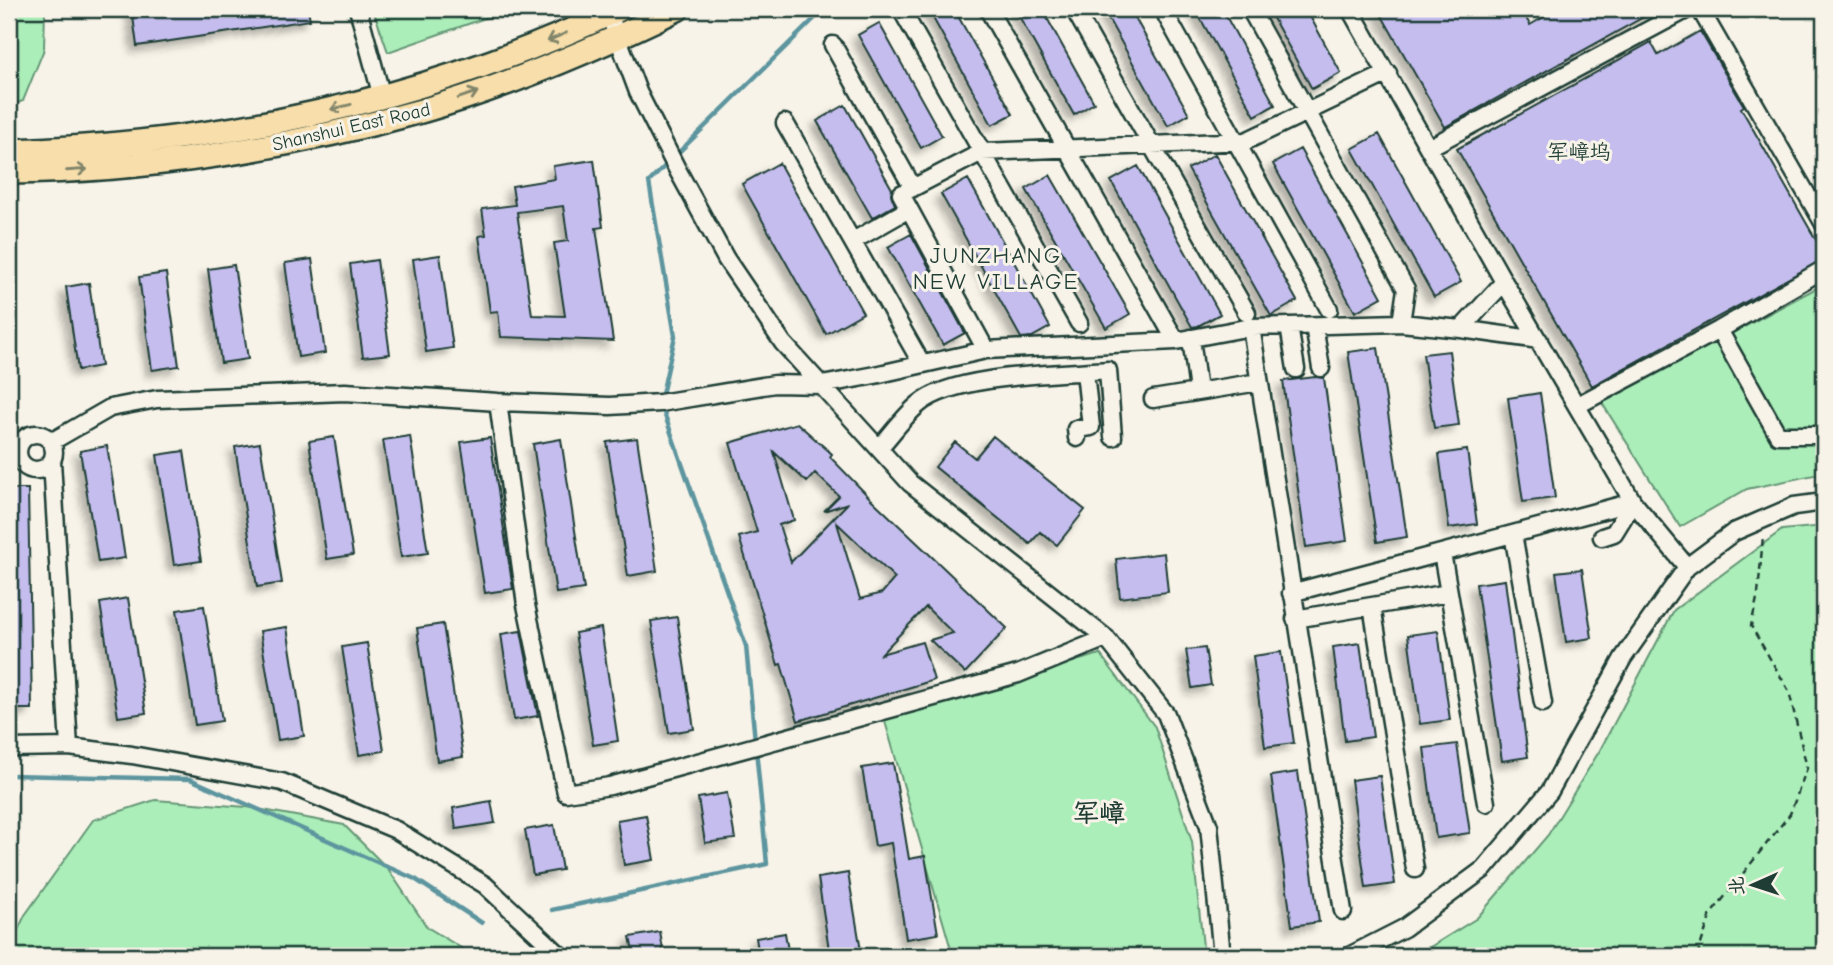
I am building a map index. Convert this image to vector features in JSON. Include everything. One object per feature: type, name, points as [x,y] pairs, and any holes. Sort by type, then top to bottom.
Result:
[{"type":"highway","name":"Shanshui East Road","points":[[9,172],[127,166],[282,144],[422,111],[536,71],[617,38],[677,9]]},
{"type":"highway","name":"Shanshui East Road","points":[[9,151],[132,145],[218,133],[302,117],[382,97],[518,52],[614,11]]},
{"type":"street","points":[[358,9],[382,97]]},
{"type":"street","points":[[901,9],[1079,323]]},
{"type":"street","points":[[989,9],[1067,148],[1183,340],[1198,391]]},
{"type":"street","points":[[1074,9],[1249,320],[1343,911]]},
{"type":"street","points":[[1250,9],[1406,289],[1401,323]]},
{"type":"street","points":[[1350,9],[1504,282],[1633,502],[1688,567]]},
{"type":"street","points":[[1430,148],[1688,9]]},
{"type":"street","points":[[1700,9],[1824,224]]},
{"type":"street","points":[[614,11],[617,38],[638,92],[726,258],[776,333],[911,483],[1106,638],[1166,714],[1209,826],[1222,956]]},
{"type":"street","points":[[1167,17],[1329,309]]},
{"type":"street","points":[[833,45],[913,188]]},
{"type":"street","points":[[986,350],[901,194],[982,152],[1246,141],[1388,73]]},
{"type":"street","points":[[785,122],[922,364]]},
{"type":"street","points":[[853,241],[909,209]]},
{"type":"street","points":[[1578,405],[1719,330],[1824,269]]},
{"type":"street","points":[[1461,328],[1504,282]]},
{"type":"street","points":[[51,442],[110,408],[156,399],[345,392],[610,406],[660,403],[775,384],[822,385],[986,350],[1183,340],[1249,320],[1289,326],[1401,323],[1461,328],[1539,340]]},
{"type":"street","points":[[1289,326],[1296,369]]},
{"type":"street","points":[[1314,326],[1321,368]]},
{"type":"street","points":[[1719,330],[1778,435],[1824,435]]},
{"type":"street","points":[[879,448],[919,404],[952,386],[978,381],[1108,370],[1114,437]]},
{"type":"street","points":[[1077,438],[1076,429],[1091,427],[1085,372]]},
{"type":"street","points":[[1153,399],[1259,382]]},
{"type":"street","points":[[498,402],[526,605],[566,793],[610,786],[1018,674],[1106,638]]},
{"type":"street","points":[[52,461],[45,468],[36,470],[14,463],[20,443],[27,436],[44,436],[51,442],[54,451],[52,461],[69,747]]},
{"type":"street","points":[[1291,593],[1633,502]]},
{"type":"street","points":[[1602,537],[1614,533],[1633,502]]},
{"type":"street","points":[[1349,956],[1404,928],[1484,869],[1550,791],[1623,658],[1688,567],[1734,532],[1794,506],[1824,502]]},
{"type":"street","points":[[1513,534],[1543,703]]},
{"type":"street","points":[[1442,553],[1486,803]]},
{"type":"street","points":[[1295,619],[1450,593]]},
{"type":"street","points":[[1372,606],[1415,869]]},
{"type":"street","points":[[9,748],[69,747],[132,755],[282,782],[396,830],[485,885],[561,956]]},
{"type":"path","points":[[1697,956],[1711,914],[1790,814],[1807,768],[1789,691],[1751,626],[1758,594],[1763,535]]},
{"type":"green space","points":[[9,9],[45,9],[44,49],[23,101],[9,106]]},
{"type":"green space","points":[[373,9],[511,9],[388,52]]},
{"type":"green space","points":[[1824,284],[1824,473],[1747,489],[1680,527],[1602,403]]},
{"type":"green space","points":[[1824,526],[1824,956],[1408,956],[1430,947],[1477,918],[1548,835],[1600,750],[1674,610],[1782,530]]},
{"type":"green space","points":[[1100,654],[1155,727],[1192,842],[1204,956],[953,956],[884,718]]},
{"type":"green space","points":[[155,800],[247,807],[344,825],[388,869],[427,927],[474,956],[9,956],[9,949],[25,915],[93,820]]},
{"type":"building","points":[[132,9],[308,9],[310,20],[137,46]]},
{"type":"building","points":[[928,9],[954,9],[1013,114],[992,125]]},
{"type":"building","points":[[1015,9],[1042,9],[1094,103],[1074,115]]},
{"type":"building","points":[[1113,9],[1130,9],[1189,114],[1168,126],[1105,13]]},
{"type":"building","points":[[1195,9],[1222,9],[1275,105],[1255,116]]},
{"type":"building","points":[[1268,9],[1306,9],[1341,73],[1312,89]]},
{"type":"building","points":[[1378,9],[1521,9],[1530,25],[1558,9],[1658,9],[1445,127]]},
{"type":"building","points":[[879,23],[942,136],[921,148],[858,35]]},
{"type":"building","points":[[1700,31],[1744,106],[1741,108],[1824,254],[1824,259],[1592,386],[1457,149],[1651,42],[1658,55]]},
{"type":"building","points":[[845,105],[892,189],[895,205],[872,218],[817,121]]},
{"type":"building","points":[[1379,134],[1461,282],[1434,297],[1352,149]]},
{"type":"building","points":[[1300,149],[1382,297],[1355,312],[1273,164]]},
{"type":"building","points":[[1215,154],[1297,301],[1271,316],[1188,169]]},
{"type":"building","points":[[594,160],[603,227],[596,228],[613,341],[501,337],[498,311],[490,312],[479,236],[486,235],[482,209],[515,205],[512,186],[555,179],[553,166]],"holes":[[[563,206],[568,241],[554,243],[565,316],[532,315],[517,212]]]},
{"type":"building","points":[[779,163],[863,313],[826,334],[742,184]]},
{"type":"building","points":[[1138,166],[1220,314],[1198,326],[1192,327],[1111,181]]},
{"type":"building","points":[[1050,175],[1130,314],[1106,328],[1026,189]]},
{"type":"building","points":[[968,179],[1050,327],[1032,337],[1021,338],[941,194]]},
{"type":"building","points":[[911,234],[965,333],[943,345],[888,247]]},
{"type":"building","points":[[440,255],[453,348],[426,352],[413,259]]},
{"type":"building","points":[[312,259],[325,353],[298,357],[285,263]]},
{"type":"building","points":[[377,260],[390,354],[363,357],[350,264]]},
{"type":"building","points":[[234,265],[248,359],[221,363],[208,269]]},
{"type":"building","points":[[166,273],[179,366],[152,370],[139,277]]},
{"type":"building","points":[[89,283],[101,366],[78,370],[66,287]]},
{"type":"building","points":[[1378,348],[1407,537],[1377,542],[1348,352]]},
{"type":"building","points":[[1449,351],[1459,425],[1434,428],[1423,354]]},
{"type":"building","points":[[1324,378],[1347,541],[1306,547],[1283,381]]},
{"type":"building","points":[[1540,393],[1555,498],[1523,502],[1508,398]]},
{"type":"building","points":[[797,423],[832,454],[830,457],[871,499],[1007,628],[965,673],[930,640],[953,633],[926,607],[881,654],[922,642],[934,680],[798,721],[739,537],[757,532],[730,443]],"holes":[[[774,452],[807,482],[815,473],[839,496],[824,511],[848,503],[791,562],[779,525],[794,520]],[[837,523],[895,578],[882,593],[860,599]]]},
{"type":"building","points":[[410,436],[428,553],[401,557],[383,440]]},
{"type":"building","points":[[993,436],[1085,510],[1057,545],[1040,532],[1030,544],[935,467],[955,442],[975,458]]},
{"type":"building","points":[[334,437],[353,555],[327,559],[309,441]]},
{"type":"building","points":[[490,438],[513,589],[485,593],[461,442]]},
{"type":"building","points":[[637,438],[657,571],[628,576],[607,442]]},
{"type":"building","points":[[561,439],[584,589],[556,593],[533,444]]},
{"type":"building","points":[[260,443],[282,583],[257,587],[235,447]]},
{"type":"building","points":[[107,446],[125,558],[98,562],[80,451]]},
{"type":"building","points":[[1467,450],[1477,524],[1449,528],[1439,454]]},
{"type":"building","points":[[184,451],[201,561],[174,565],[157,455]]},
{"type":"building","points":[[9,489],[28,489],[32,709],[10,709]]},
{"type":"building","points":[[1164,553],[1168,592],[1120,598],[1116,559]]},
{"type":"building","points":[[1582,569],[1592,638],[1566,642],[1556,572]]},
{"type":"building","points":[[1505,580],[1528,757],[1502,761],[1476,584]]},
{"type":"building","points":[[128,598],[146,713],[118,717],[100,603]]},
{"type":"building","points":[[204,606],[222,721],[195,725],[177,610]]},
{"type":"building","points":[[677,617],[694,729],[669,733],[651,621]]},
{"type":"building","points":[[443,624],[463,757],[437,761],[417,628]]},
{"type":"building","points":[[287,627],[304,736],[278,740],[260,631]]},
{"type":"building","points":[[601,628],[618,741],[593,745],[575,633]]},
{"type":"building","points":[[521,631],[538,716],[514,720],[501,634]]},
{"type":"building","points":[[1438,631],[1450,720],[1420,724],[1408,635]]},
{"type":"building","points":[[367,643],[384,751],[359,755],[342,647]]},
{"type":"building","points":[[1360,643],[1373,737],[1345,741],[1333,647]]},
{"type":"building","points":[[1205,648],[1211,685],[1192,688],[1186,650]]},
{"type":"building","points":[[1281,652],[1294,743],[1265,747],[1253,656]]},
{"type":"building","points":[[1457,744],[1470,833],[1436,838],[1424,748]]},
{"type":"building","points":[[893,763],[909,859],[925,856],[938,934],[906,939],[891,843],[875,846],[862,768]]},
{"type":"building","points":[[1298,772],[1319,922],[1292,926],[1271,776]]},
{"type":"building","points":[[1380,776],[1395,884],[1366,888],[1351,780]]},
{"type":"building","points":[[727,793],[735,839],[705,843],[698,798]]},
{"type":"building","points":[[491,801],[495,823],[456,829],[453,808]]},
{"type":"building","points":[[646,815],[654,860],[624,865],[617,820]]},
{"type":"building","points":[[554,825],[562,870],[533,875],[525,830]]},
{"type":"building","points":[[848,873],[861,951],[830,956],[818,878]]},
{"type":"building","points":[[660,932],[664,956],[634,956],[630,937]]},
{"type":"building","points":[[785,933],[789,956],[759,956],[756,938]]},
{"type":"waterway","points":[[676,155],[824,9]]},
{"type":"waterway","points":[[661,399],[675,336],[649,182],[670,161]]},
{"type":"waterway","points":[[662,407],[746,646],[755,741]]},
{"type":"waterway","points":[[552,910],[767,864],[756,749]]},
{"type":"waterway","points":[[9,775],[190,779],[415,879],[482,923]]},
{"type":"district","name":"军嶂坞","points":[[1579,152]]},
{"type":"district","name":"JUNZHANG NEW VILLAGE","points":[[996,268]]},
{"type":"district","name":"军嶂","points":[[1099,813]]}]
